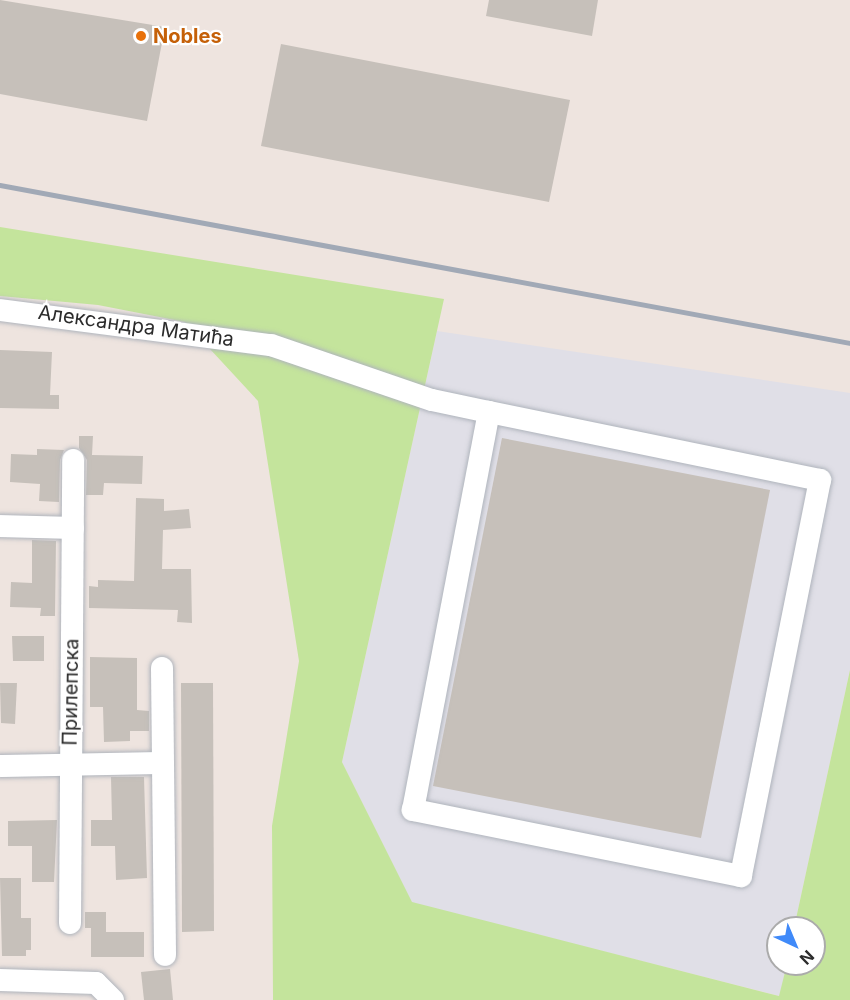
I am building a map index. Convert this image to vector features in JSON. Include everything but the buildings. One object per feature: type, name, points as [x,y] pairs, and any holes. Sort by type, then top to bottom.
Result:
[{"type":"street","name":"Александра Матића","points":[[0,310],[271,345],[432,400],[820,480],[741,876],[413,810],[489,412]]},
{"type":"street","name":"Прилепска","points":[[70,923],[73,460]]},
{"type":"street","points":[[0,526],[73,528]]},
{"type":"street","points":[[162,668],[165,955]]},
{"type":"street","points":[[0,766],[162,763]]},
{"type":"street","points":[[0,980],[96,983],[113,1000]]},
{"type":"shaded area","points":[[437,331],[850,393],[850,670],[797,916],[766,916],[766,976],[784,976],[780,996],[412,903],[342,762]]},
{"type":"green space","points":[[0,227],[444,299],[342,762],[412,902],[779,996],[784,976],[826,976],[826,916],[797,916],[850,670],[850,1000],[273,1000],[272,826],[299,661],[258,401],[185,322],[98,305],[0,296]]},
{"type":"railway","points":[[0,185],[850,343]]},
{"type":"place","name":"Nobles","points":[[141,36]]}]
